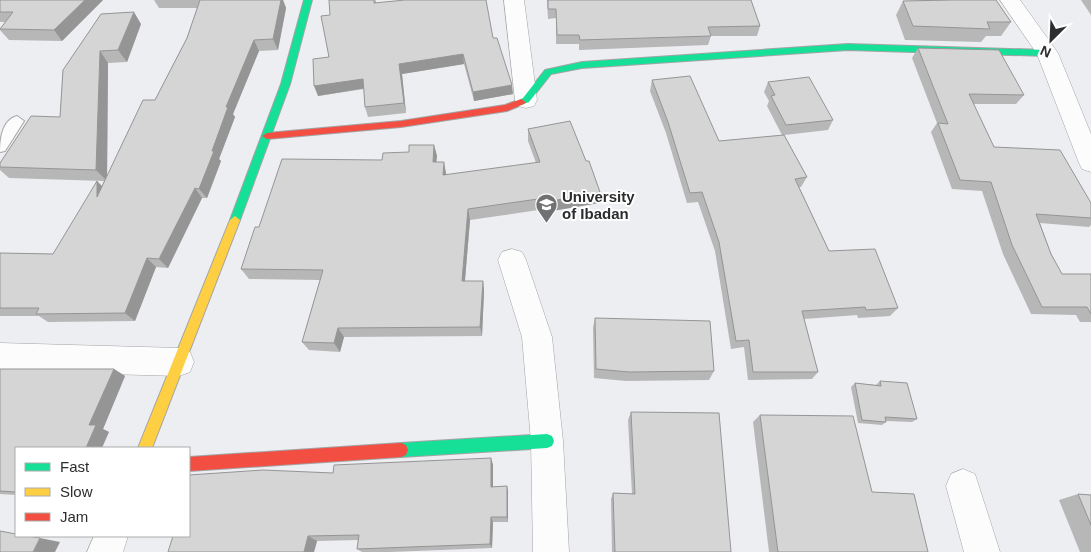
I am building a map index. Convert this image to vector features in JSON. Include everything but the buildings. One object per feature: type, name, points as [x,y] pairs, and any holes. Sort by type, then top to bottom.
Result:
[{"type":"street","points":[[145,447],[268,136],[302,31],[308,0]]},
{"type":"street","points":[[514,0],[526,100]]},
{"type":"street","points":[[1010,0],[1047,54],[1091,163]]},
{"type":"street","points":[[268,136],[402,124],[507,108],[526,100],[548,72],[582,65],[848,47],[1047,54]]},
{"type":"street","points":[[512,260],[537,337],[547,441],[551,552]]},
{"type":"street","points":[[0,357],[179,362]]},
{"type":"street","points":[[190,464],[547,441]]},
{"type":"street","points":[[963,486],[982,552]]},
{"type":"street","points":[[105,552],[111,537]]},
{"type":"lane","points":[[0,147],[17,121]]},
{"type":"traffic: fast","points":[[235,220],[286,84],[308,0]]},
{"type":"traffic: fast","points":[[521,102],[526,100],[548,72],[582,65],[848,47],[1047,53]]},
{"type":"traffic: fast","points":[[401,450],[547,441]]},
{"type":"traffic: slow","points":[[145,447],[235,220]]},
{"type":"traffic: jam","points":[[267,136],[401,124],[507,108],[521,102]]},
{"type":"traffic: jam","points":[[190,464],[401,450]]},
{"type":"place","name":"University of Ibadan","points":[[546,224]]}]
